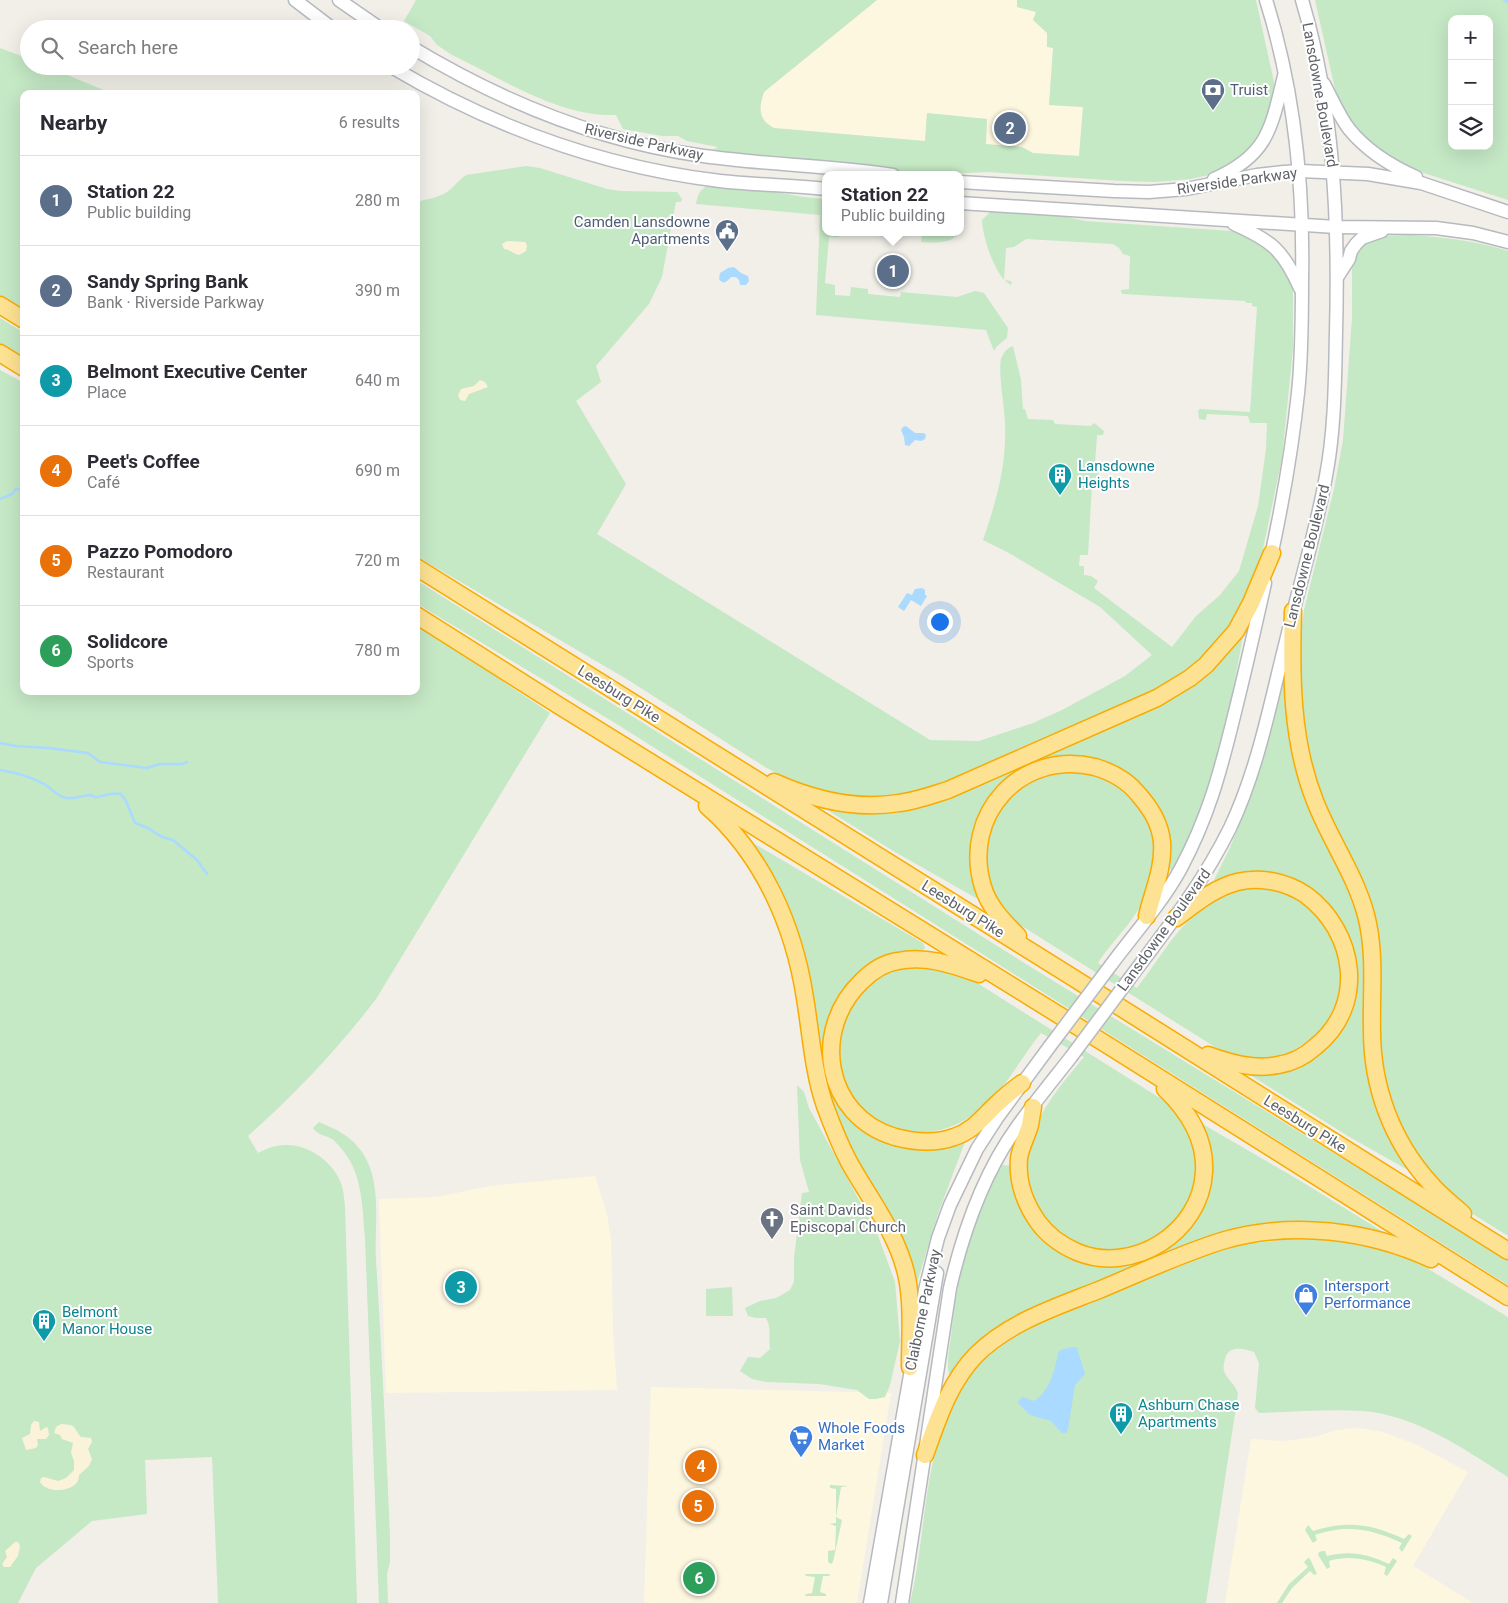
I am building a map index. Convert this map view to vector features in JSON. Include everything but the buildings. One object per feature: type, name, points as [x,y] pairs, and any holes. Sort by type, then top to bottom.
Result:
[{"type":"highway","points":[[0,305],[20,318]]},
{"type":"highway","points":[[0,353],[20,366]]},
{"type":"highway","points":[[728,761],[782,786],[829,800],[852,804],[876,805],[899,803],[948,790],[1157,698],[1190,678],[1206,665],[1236,631],[1272,553]]},
{"type":"highway","name":"Leesburg Pike","points":[[420,569],[1501,1247]]},
{"type":"highway","points":[[1293,611],[1292,677],[1301,756],[1317,806],[1356,886],[1370,931],[1373,959],[1372,1051],[1382,1100],[1394,1131],[1430,1184],[1501,1247]]},
{"type":"highway","points":[[420,618],[1508,1297]]},
{"type":"highway","points":[[1037,956],[1006,925],[991,904],[984,888],[978,857],[984,823],[992,806],[1005,790],[1020,778],[1039,769],[1078,763],[1100,769],[1116,775],[1133,788],[1149,806],[1159,824],[1162,856],[1148,916]]},
{"type":"highway","points":[[659,767],[720,817],[734,833],[750,853],[782,913],[793,942],[800,970],[816,1074],[825,1106],[848,1160],[888,1229],[898,1249],[906,1272],[909,1293],[910,1367]]},
{"type":"highway","points":[[1171,1040],[1226,1062],[1244,1065],[1278,1065],[1295,1060],[1324,1040],[1336,1025],[1348,994],[1350,978],[1344,944],[1328,915],[1316,902],[1298,889],[1279,882],[1239,881],[1221,887],[1176,918]]},
{"type":"highway","points":[[1021,992],[982,975],[945,963],[910,959],[881,966],[846,998],[838,1014],[834,1030],[831,1062],[841,1094],[859,1117],[884,1134],[915,1142],[936,1141],[955,1137],[974,1126],[1022,1083]]},
{"type":"highway","points":[[1034,1107],[1030,1127],[1024,1139],[1019,1158],[1020,1175],[1026,1201],[1038,1222],[1054,1239],[1069,1249],[1085,1255],[1118,1259],[1137,1255],[1155,1247],[1172,1235],[1186,1221],[1195,1207],[1202,1190],[1204,1172],[1203,1154],[1193,1123],[1174,1098],[1143,1068]]},
{"type":"highway","points":[[924,1455],[948,1394],[960,1373],[977,1354],[994,1340],[1031,1317],[1225,1240],[1275,1232],[1332,1232],[1362,1236],[1409,1249],[1492,1287]]},
{"type":"main road","points":[[295,0],[321,20]]},
{"type":"main road","points":[[339,0],[368,20]]},
{"type":"main road","name":"Lansdowne Boulevard","points":[[1050,1046],[1166,892],[1201,828],[1212,800],[1240,694],[1272,553],[1290,455],[1298,392],[1302,318],[1303,225],[1297,142],[1280,46],[1266,0]]},
{"type":"main road","name":"Lansdowne Boulevard","points":[[1070,1057],[1176,918],[1213,862],[1246,790],[1305,570],[1327,474],[1334,405],[1338,276],[1336,227],[1333,172],[1319,76],[1302,0]]},
{"type":"main road","name":"Riverside Parkway","points":[[420,52],[447,68],[539,112],[607,136],[697,155],[863,171]]},
{"type":"main road","points":[[1186,189],[1232,171],[1247,160],[1259,147],[1273,122],[1285,71]]},
{"type":"main road","name":"Riverside Parkway","points":[[407,75],[477,113],[543,139],[603,158],[649,169],[712,180],[822,189]]},
{"type":"main road","points":[[1319,76],[1348,128],[1361,143],[1385,161],[1412,176],[1444,189]]},
{"type":"main road","name":"Riverside Parkway","points":[[964,182],[1114,191],[1158,191],[1186,189],[1257,175],[1300,171],[1333,172],[1395,178],[1444,189],[1508,212]]},
{"type":"main road","name":"Riverside Parkway","points":[[964,203],[1336,227],[1397,227],[1454,230],[1508,242]]},
{"type":"main road","points":[[1225,220],[1260,235],[1276,248],[1291,268],[1302,293]]},
{"type":"main road","points":[[1338,276],[1349,259],[1351,251],[1362,238],[1397,227]]},
{"type":"main road","name":"Claiborne Parkway","points":[[870,1603],[910,1367],[932,1258],[944,1220],[977,1149],[1050,1046]]},
{"type":"main road","name":"Claiborne Parkway","points":[[902,1603],[950,1288],[961,1247],[977,1202],[993,1168],[1017,1127],[1070,1057]]},
{"type":"main road","points":[[881,1603],[932,1304],[944,1220]]},
{"type":"shaded area","points":[[877,0],[1017,0],[1017,7],[1036,12],[1034,20],[1047,33],[1053,48],[1049,105],[1083,107],[1079,156],[1033,153],[1022,147],[985,144],[987,119],[927,113],[925,141],[774,128],[766,123],[760,105],[764,92]]},
{"type":"shaded area","points":[[595,1176],[607,1214],[611,1240],[613,1331],[617,1390],[386,1393],[379,1199],[437,1197],[490,1186]]},
{"type":"shaded area","points":[[651,1387],[891,1393],[857,1603],[644,1603]]},
{"type":"shaded area","points":[[1358,1428],[1383,1432],[1417,1445],[1468,1472],[1413,1566],[1473,1603],[1225,1603],[1251,1439],[1283,1441],[1315,1437],[1336,1430]]},
{"type":"green space","points":[[416,0],[877,0],[764,92],[760,108],[762,117],[768,125],[774,128],[925,141],[927,113],[987,119],[986,144],[1022,147],[1033,153],[1079,156],[1083,107],[1049,105],[1053,48],[1047,47],[1047,33],[1033,20],[1036,12],[1017,7],[1017,0],[1256,0],[1274,82],[1275,97],[1273,113],[1249,154],[1217,173],[1191,179],[1155,182],[988,172],[898,171],[847,164],[709,152],[718,147],[687,141],[678,136],[662,136],[623,129],[616,115],[574,110],[532,95],[511,85],[452,55],[437,45],[430,36],[420,30],[420,20],[405,20]]},
{"type":"green space","points":[[1315,0],[1508,0],[1508,200],[1405,167],[1386,157],[1351,124],[1337,98]]},
{"type":"green space","points":[[0,48],[20,56],[20,75],[68,75],[103,90],[20,90],[20,310],[0,297]]},
{"type":"green space","points":[[526,166],[540,168],[607,189],[677,192],[682,199],[681,202],[676,202],[662,277],[649,304],[596,366],[601,382],[576,401],[626,484],[597,534],[930,740],[979,741],[1033,723],[1062,710],[1125,676],[1152,655],[1100,607],[1009,553],[983,540],[996,497],[1004,454],[1005,417],[1000,365],[1007,349],[1013,346],[1021,380],[1023,409],[1025,409],[1028,419],[1053,420],[1055,424],[1091,426],[1094,423],[1104,431],[1103,435],[1097,435],[1095,463],[1102,464],[1102,467],[1092,485],[1088,555],[1080,555],[1079,566],[1084,566],[1084,575],[1091,576],[1098,581],[1094,588],[1172,647],[1196,616],[1220,595],[1239,571],[1258,506],[1266,449],[1267,423],[1250,423],[1248,416],[1207,414],[1205,420],[1199,419],[1198,411],[1200,409],[1250,412],[1257,307],[1245,301],[1123,294],[1121,290],[1129,289],[1130,256],[1123,254],[1113,244],[1026,239],[1014,247],[1006,248],[1004,279],[995,267],[991,257],[984,236],[982,220],[991,211],[1058,215],[1085,221],[1231,231],[1247,234],[1272,250],[1291,281],[1293,287],[1293,348],[1282,458],[1259,568],[1239,616],[1199,662],[1177,680],[932,792],[861,799],[820,791],[794,782],[765,767],[625,678],[420,558],[420,201],[443,194],[466,175]]},
{"type":"green space","points":[[709,185],[822,199],[822,236],[839,236],[829,237],[825,283],[835,285],[835,295],[850,296],[851,287],[868,289],[868,294],[900,297],[901,292],[957,297],[975,291],[984,293],[1008,328],[1007,338],[994,351],[986,330],[816,315],[820,215],[696,204],[697,198],[703,189]]},
{"type":"green space","points":[[1410,235],[1459,240],[1508,251],[1508,1236],[1476,1216],[1448,1195],[1404,1140],[1376,1059],[1379,958],[1317,788],[1302,723],[1298,655],[1304,610],[1334,489],[1343,440],[1352,318],[1352,259],[1359,245],[1381,236]]},
{"type":"green space","points":[[922,236],[957,236],[942,242],[921,242]]},
{"type":"green space","points":[[1005,280],[1011,281],[1012,285],[1006,282]]},
{"type":"green space","points":[[0,318],[20,330],[20,356],[0,344]]},
{"type":"green space","points":[[0,370],[20,381],[20,695],[420,695],[420,627],[492,672],[550,713],[376,999],[347,1036],[282,1104],[248,1136],[258,1153],[274,1146],[285,1145],[312,1151],[334,1170],[343,1189],[357,1603],[218,1603],[212,1457],[145,1460],[147,1514],[92,1521],[36,1568],[18,1603],[0,1603]]},
{"type":"green space","points":[[420,583],[1021,961],[1508,1260],[1508,1285],[615,723],[420,605]]},
{"type":"green space","points":[[1245,626],[1227,720],[1212,783],[1188,843],[1172,870],[1167,868],[1151,800],[1075,758],[990,800],[978,819],[974,832],[971,857],[972,872],[979,898],[895,852],[808,798],[882,809],[1151,704]]},
{"type":"green space","points":[[1284,671],[1287,703],[1353,894],[1366,948],[1368,1030],[1415,1174],[1348,1136],[1242,1070],[1325,1045],[1353,951],[1294,883],[1211,886],[1229,850],[1248,802]]},
{"type":"green space","points":[[1072,770],[1105,778],[1122,788],[1145,815],[1151,831],[1154,848],[1150,883],[1143,901],[1098,963],[1137,988],[1185,924],[1204,906],[1221,896],[1247,889],[1283,893],[1297,899],[1314,913],[1324,925],[1333,941],[1338,958],[1339,992],[1334,1009],[1325,1024],[1313,1037],[1287,1053],[1269,1059],[1248,1058],[1221,1050],[1017,923],[1003,909],[995,898],[984,864],[990,823],[1012,791],[1052,773]]},
{"type":"green space","points":[[748,840],[923,943],[925,948],[923,950],[895,952],[874,961],[852,978],[830,1015],[825,1036],[825,1060],[866,1130],[887,1143],[909,1147],[966,1139],[939,1211],[916,1286],[852,1158],[828,1097],[809,989]]},
{"type":"green space","points":[[922,966],[954,973],[974,981],[1171,1105],[1180,1113],[1188,1126],[1193,1142],[1197,1169],[1195,1184],[1188,1202],[1181,1215],[1169,1230],[1151,1241],[1132,1249],[1098,1251],[1080,1246],[1064,1237],[1051,1226],[1040,1212],[1032,1196],[1028,1179],[1027,1161],[1030,1143],[1034,1130],[1046,1108],[1084,1057],[1041,1033],[996,1095],[977,1112],[956,1125],[932,1132],[908,1133],[884,1126],[863,1111],[847,1090],[842,1078],[837,1053],[839,1034],[849,1011],[874,982],[894,971]]},
{"type":"green space","points":[[797,1085],[804,1092],[809,1108],[877,1233],[895,1282],[900,1341],[890,1385],[885,1397],[869,1399],[857,1390],[819,1384],[766,1382],[752,1379],[740,1371],[748,1357],[760,1358],[770,1349],[769,1329],[766,1318],[748,1316],[745,1308],[760,1301],[776,1298],[790,1290],[794,1282],[794,1258],[802,1193],[809,1192],[800,1160]]},
{"type":"green space","points":[[319,1122],[343,1134],[358,1146],[369,1164],[373,1177],[376,1204],[376,1260],[390,1537],[390,1562],[387,1574],[388,1603],[379,1603],[362,1202],[357,1178],[348,1157],[333,1140],[319,1134],[313,1128]]},
{"type":"green space","points":[[1204,1125],[1299,1180],[1388,1235],[1288,1225],[1029,1311],[949,1374],[948,1360],[961,1269],[981,1205],[1002,1165],[1014,1166],[1021,1204],[1089,1263],[1108,1266],[1120,1264],[1191,1224],[1202,1127]]},
{"type":"green space","points":[[1317,1238],[1352,1240],[1410,1258],[1508,1317],[1508,1477],[1439,1435],[1401,1419],[1382,1414],[1336,1410],[1259,1413],[1255,1408],[1259,1363],[1254,1352],[1236,1349],[1229,1351],[1224,1365],[1224,1371],[1238,1394],[1206,1603],[910,1603],[930,1480],[936,1449],[945,1420],[958,1392],[976,1367],[990,1354],[1013,1337],[1038,1323],[1210,1254],[1244,1244]]},
{"type":"green space","points":[[732,1287],[733,1316],[706,1316],[706,1289]]},
{"type":"green space","points":[[830,1485],[848,1486],[841,1487],[836,1517],[836,1489],[830,1488]]},
{"type":"green space","points":[[836,1517],[842,1520],[833,1562],[831,1564],[828,1562],[828,1551],[835,1550],[836,1526],[829,1524],[836,1523]]},
{"type":"green space","points":[[1308,1525],[1313,1531],[1337,1526],[1360,1525],[1381,1530],[1404,1539],[1409,1534],[1412,1536],[1402,1552],[1399,1548],[1402,1543],[1370,1531],[1349,1529],[1327,1532],[1315,1535],[1317,1540],[1313,1543],[1305,1530]]},
{"type":"green space","points":[[1325,1551],[1327,1556],[1351,1553],[1366,1555],[1389,1564],[1393,1558],[1397,1561],[1387,1576],[1384,1574],[1386,1567],[1358,1559],[1344,1558],[1329,1561],[1330,1567],[1327,1569],[1318,1555]]},
{"type":"green space","points":[[1308,1558],[1317,1574],[1314,1575],[1310,1571],[1292,1588],[1282,1603],[1277,1603],[1289,1584],[1308,1567],[1304,1562]]},
{"type":"green space","points":[[805,1574],[830,1574],[829,1576],[823,1576],[820,1592],[826,1594],[826,1596],[805,1596],[812,1593],[815,1577],[806,1576]]},
{"type":"sand","points":[[507,241],[525,242],[527,245],[526,251],[519,255],[504,249],[502,244]]},
{"type":"sand","points":[[480,380],[485,382],[488,387],[469,394],[465,401],[460,400],[458,395],[461,389],[474,386]]},
{"type":"sand","points":[[34,1421],[39,1422],[40,1431],[46,1427],[48,1428],[49,1435],[46,1439],[37,1439],[38,1445],[36,1448],[26,1450],[22,1438],[30,1434],[31,1425]]},
{"type":"sand","points":[[61,1424],[72,1426],[81,1437],[91,1438],[92,1442],[88,1449],[92,1459],[89,1466],[79,1475],[78,1481],[74,1485],[62,1490],[56,1490],[49,1489],[40,1482],[41,1478],[44,1477],[58,1481],[66,1478],[74,1470],[74,1461],[71,1453],[73,1443],[62,1439],[60,1435],[54,1433],[56,1427]]},
{"type":"sand","points":[[15,1542],[18,1542],[20,1546],[18,1556],[10,1567],[4,1567],[2,1564],[7,1557],[5,1551]]},
{"type":"water","points":[[734,267],[748,276],[749,281],[746,285],[740,285],[736,277],[731,277],[724,282],[719,279],[720,273]]},
{"type":"water","points":[[906,426],[915,433],[924,433],[926,435],[925,439],[921,441],[915,440],[909,446],[905,445],[901,430]]},
{"type":"water","points":[[922,588],[927,596],[921,606],[911,600],[904,611],[898,607],[907,593],[912,595],[915,589]]},
{"type":"water","points":[[1077,1348],[1085,1374],[1075,1385],[1068,1429],[1066,1433],[1062,1433],[1051,1421],[1030,1415],[1018,1403],[1023,1397],[1033,1401],[1043,1393],[1053,1373],[1058,1353],[1060,1350]]},
{"type":"waterway","points":[[1504,0],[1508,2]]},
{"type":"waterway","points":[[0,499],[12,494],[16,489],[20,490]]},
{"type":"waterway","points":[[0,743],[88,753],[100,762],[147,768],[160,764],[182,764],[187,762]]},
{"type":"waterway","points":[[0,770],[33,779],[67,798],[121,794],[135,823],[148,828],[162,837],[173,840],[197,860],[207,874]]},
{"type":"place","name":"Truist","points":[[1213,111]]},
{"type":"place","name":"Sandy Spring Bank","points":[[1010,128]]},
{"type":"place","name":"Camden Lansdowne Apartments","points":[[727,252]]},
{"type":"place","name":"Station 22","points":[[893,271]]},
{"type":"place","name":"Lansdowne Heights","points":[[1060,496]]},
{"type":"place","name":"Saint Davids Episcopal Church","points":[[772,1240]]},
{"type":"place","name":"Belmont Executive Center","points":[[461,1287]]},
{"type":"place","name":"Intersport Performance","points":[[1306,1316]]},
{"type":"place","name":"Belmont Manor House","points":[[44,1342]]},
{"type":"place","name":"Ashburn Chase Apartments","points":[[1121,1435]]},
{"type":"place","name":"Whole Foods Market","points":[[801,1458]]},
{"type":"place","name":"Peet's Coffee","points":[[701,1466]]},
{"type":"place","name":"Pazzo Pomodoro","points":[[698,1506]]},
{"type":"place","name":"Solidcore","points":[[699,1578]]}]
